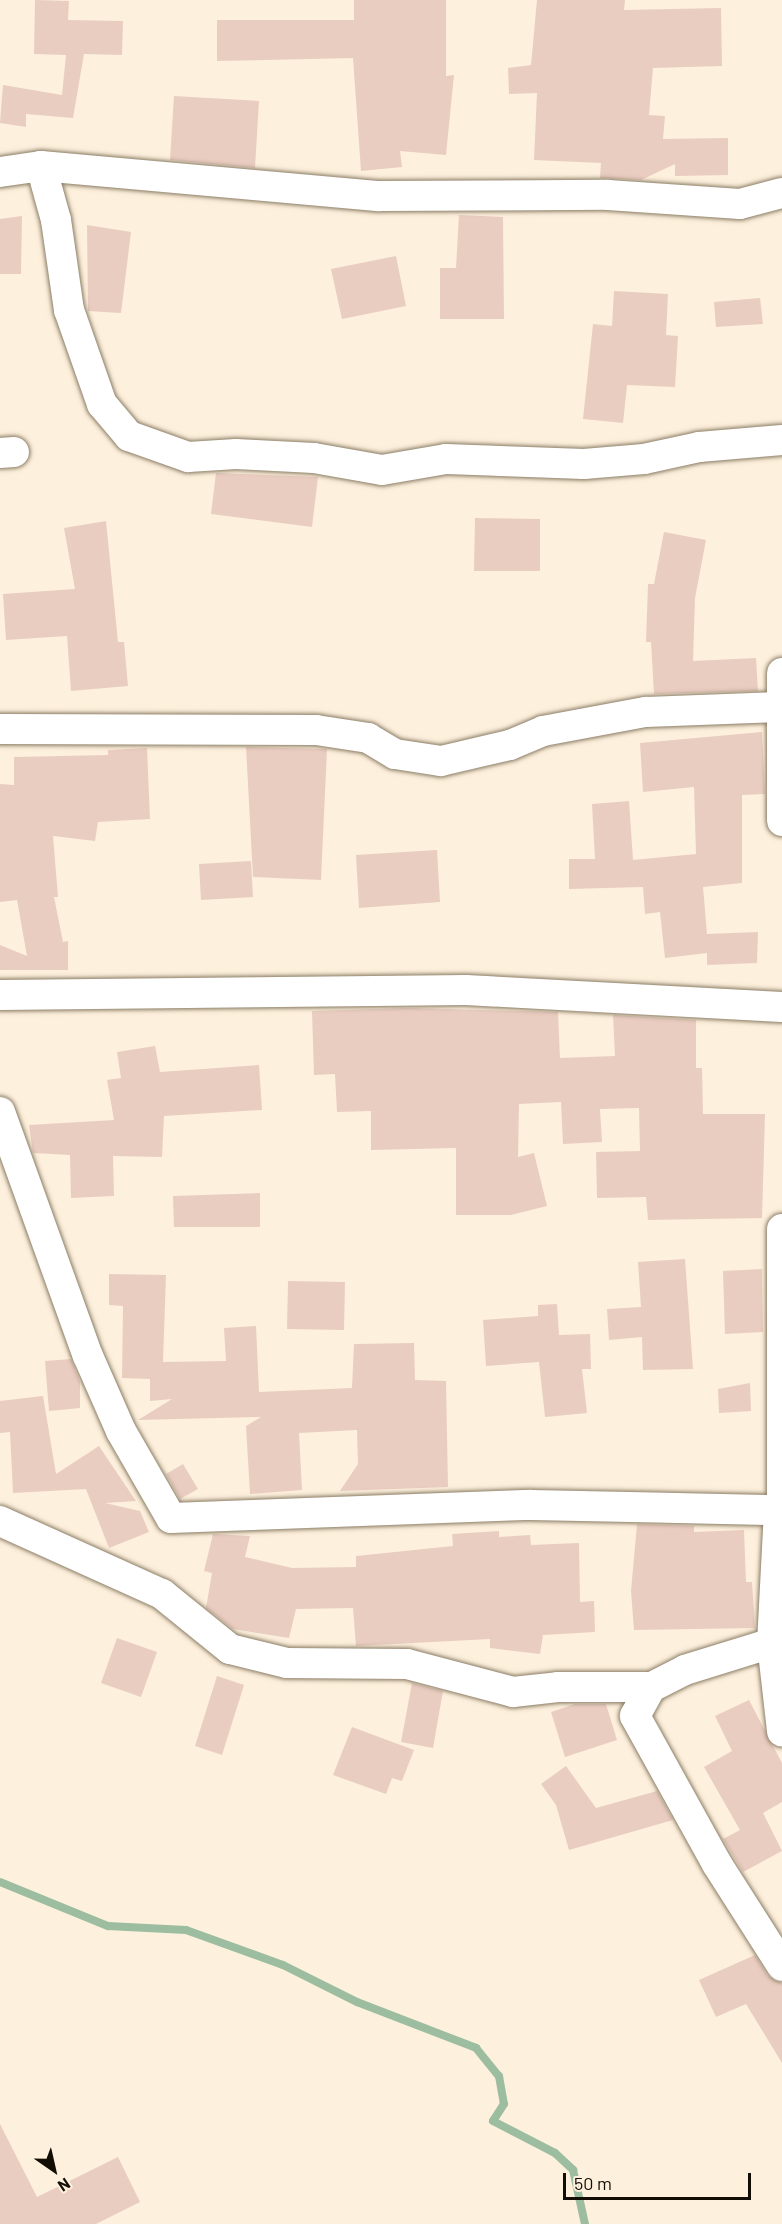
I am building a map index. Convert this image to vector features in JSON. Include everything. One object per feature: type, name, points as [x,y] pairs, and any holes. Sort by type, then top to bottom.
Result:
[{"type":"street","points":[[41,165],[56,220],[69,310],[102,404],[129,436],[188,458],[236,454],[314,458],[382,470],[446,459],[584,464],[644,459],[699,447],[782,440]]},
{"type":"street","points":[[0,172],[41,165],[380,196],[608,195],[740,204],[782,194]]},
{"type":"street","points":[[782,673],[779,707],[782,821]]},
{"type":"street","points":[[0,729],[316,730],[368,738],[395,753],[441,761],[510,745],[543,731],[646,712],[779,707]]},
{"type":"street","points":[[0,994],[466,990],[782,1007]]},
{"type":"street","points":[[0,1112],[88,1356],[121,1431],[171,1518],[531,1504],[781,1510]]},
{"type":"street","points":[[782,1229],[781,1510],[772,1643],[782,1731]]},
{"type":"street","points":[[0,1521],[162,1594],[230,1649],[287,1663],[407,1664],[513,1692],[558,1686],[651,1687],[685,1670],[772,1643]]},
{"type":"street","points":[[651,1687],[635,1716],[717,1864],[782,1966]]},
{"type":"building","points":[[35,0],[69,1],[68,20],[123,21],[122,55],[84,54],[73,118],[26,114],[26,127],[0,123],[3,85],[62,95],[66,55],[34,54]]},
{"type":"building","points":[[354,0],[446,0],[446,76],[454,75],[446,155],[400,151],[402,167],[361,171],[353,58],[217,61],[217,20],[354,20]]},
{"type":"building","points":[[537,0],[625,0],[624,10],[721,8],[722,66],[653,68],[649,115],[665,116],[663,139],[728,138],[728,175],[675,176],[675,164],[641,180],[600,178],[601,163],[534,160],[537,93],[509,94],[508,68],[531,65]]},
{"type":"building","points":[[174,96],[259,101],[255,168],[170,160]]},
{"type":"building","points":[[459,215],[503,217],[504,319],[440,319],[440,268],[456,268]]},
{"type":"building","points":[[22,216],[21,274],[0,274],[0,219]]},
{"type":"building","points":[[87,225],[131,232],[121,313],[88,311]]},
{"type":"building","points":[[396,256],[406,306],[342,319],[331,269]]},
{"type":"building","points":[[614,291],[668,294],[666,335],[678,336],[675,387],[627,385],[623,423],[583,419],[593,324],[612,326]]},
{"type":"building","points":[[760,298],[763,324],[716,327],[714,302]]},
{"type":"building","points":[[216,473],[318,477],[312,527],[211,514]]},
{"type":"building","points":[[475,518],[540,519],[540,571],[474,571]]},
{"type":"building","points":[[106,521],[118,642],[124,642],[128,686],[71,691],[67,636],[6,640],[3,594],[75,589],[64,528]]},
{"type":"building","points":[[664,532],[706,540],[695,598],[693,661],[756,658],[758,691],[654,694],[651,642],[646,642],[648,584],[654,584]]},
{"type":"building","points":[[762,732],[765,794],[742,795],[742,883],[703,887],[707,934],[758,932],[757,963],[707,965],[707,953],[665,958],[660,912],[645,914],[643,887],[569,889],[569,859],[595,859],[592,804],[629,801],[633,860],[696,854],[694,787],[643,792],[640,743]]},
{"type":"building","points":[[246,747],[327,749],[321,880],[253,877]]},
{"type":"building","points":[[147,748],[150,819],[98,822],[95,841],[53,836],[58,897],[54,897],[63,942],[68,941],[68,970],[0,970],[0,945],[27,956],[17,900],[0,902],[0,784],[14,785],[14,757],[108,755],[108,750]]},
{"type":"building","points":[[437,850],[440,902],[359,908],[356,855]]},
{"type":"building","points":[[251,861],[253,897],[201,900],[199,864]]},
{"type":"building","points":[[408,1008],[558,1012],[560,1058],[615,1056],[613,1015],[696,1020],[696,1068],[702,1068],[703,1114],[765,1114],[762,1218],[648,1220],[646,1197],[597,1198],[596,1152],[640,1151],[639,1108],[600,1109],[602,1142],[563,1144],[561,1102],[519,1104],[518,1157],[534,1153],[547,1206],[511,1215],[456,1215],[456,1148],[371,1150],[371,1111],[337,1112],[335,1074],[314,1075],[312,1011]]},
{"type":"building","points":[[155,1046],[160,1072],[259,1065],[262,1110],[164,1116],[162,1157],[113,1156],[114,1196],[71,1198],[70,1155],[33,1153],[29,1125],[114,1120],[107,1080],[121,1078],[117,1052]]},
{"type":"building","points":[[260,1193],[260,1227],[174,1227],[173,1196]]},
{"type":"building","points":[[685,1259],[693,1369],[643,1370],[642,1337],[609,1340],[607,1309],[641,1307],[638,1262]]},
{"type":"building","points":[[762,1269],[763,1332],[725,1334],[723,1271]]},
{"type":"building","points":[[109,1274],[166,1275],[163,1362],[226,1361],[224,1328],[256,1326],[259,1392],[352,1388],[354,1344],[414,1343],[415,1380],[446,1381],[448,1487],[340,1491],[358,1464],[357,1430],[299,1433],[302,1490],[250,1494],[246,1426],[261,1417],[138,1420],[172,1399],[150,1401],[150,1379],[122,1378],[123,1306],[109,1305]]},
{"type":"building","points":[[288,1281],[345,1282],[344,1330],[287,1329]]},
{"type":"building","points":[[557,1304],[559,1335],[590,1334],[591,1369],[582,1369],[587,1413],[545,1417],[539,1362],[486,1366],[483,1320],[538,1316],[538,1305]]},
{"type":"building","points":[[71,1359],[80,1382],[80,1408],[49,1411],[45,1361]]},
{"type":"building","points":[[750,1383],[751,1411],[719,1413],[718,1389]]},
{"type":"building","points":[[43,1396],[56,1474],[99,1446],[136,1501],[105,1503],[140,1511],[149,1532],[109,1548],[86,1489],[13,1493],[10,1432],[0,1433],[0,1401]]},
{"type":"building","points":[[183,1464],[198,1489],[180,1499],[166,1474]]},
{"type":"building","points":[[637,1524],[694,1526],[694,1532],[744,1530],[746,1582],[752,1582],[755,1628],[634,1630],[631,1591]]},
{"type":"building","points":[[499,1531],[499,1537],[530,1535],[531,1545],[579,1543],[580,1602],[594,1601],[595,1632],[543,1635],[540,1654],[490,1648],[490,1639],[356,1646],[353,1608],[296,1609],[289,1638],[233,1629],[206,1608],[212,1573],[204,1571],[213,1534],[250,1536],[245,1557],[292,1568],[356,1567],[356,1556],[453,1546],[452,1534]]},
{"type":"building","points":[[117,1638],[157,1652],[141,1697],[101,1683]]},
{"type":"building","points":[[217,1676],[244,1685],[222,1755],[195,1746]]},
{"type":"building","points":[[412,1683],[443,1691],[433,1748],[401,1742]]},
{"type":"building","points":[[749,1700],[782,1763],[782,1802],[763,1813],[782,1851],[743,1872],[723,1839],[740,1830],[704,1767],[732,1751],[715,1716]]},
{"type":"building","points":[[575,1704],[606,1704],[617,1740],[565,1757],[551,1712]]},
{"type":"building","points":[[352,1727],[414,1750],[402,1781],[392,1778],[386,1794],[333,1775]]},
{"type":"building","points":[[566,1766],[596,1808],[657,1791],[673,1820],[569,1850],[556,1805],[541,1784]]},
{"type":"building","points":[[755,1955],[768,1976],[782,1983],[782,2063],[746,2004],[716,2017],[699,1980]]},
{"type":"building","points":[[0,2124],[37,2197],[118,2157],[140,2202],[96,2224],[0,2224]]},
{"type":"waterway","points":[[0,1882],[108,1926],[186,1930],[283,1965],[357,2002],[476,2048],[499,2076],[504,2104],[493,2121],[555,2153],[573,2170],[585,2224]]}]
